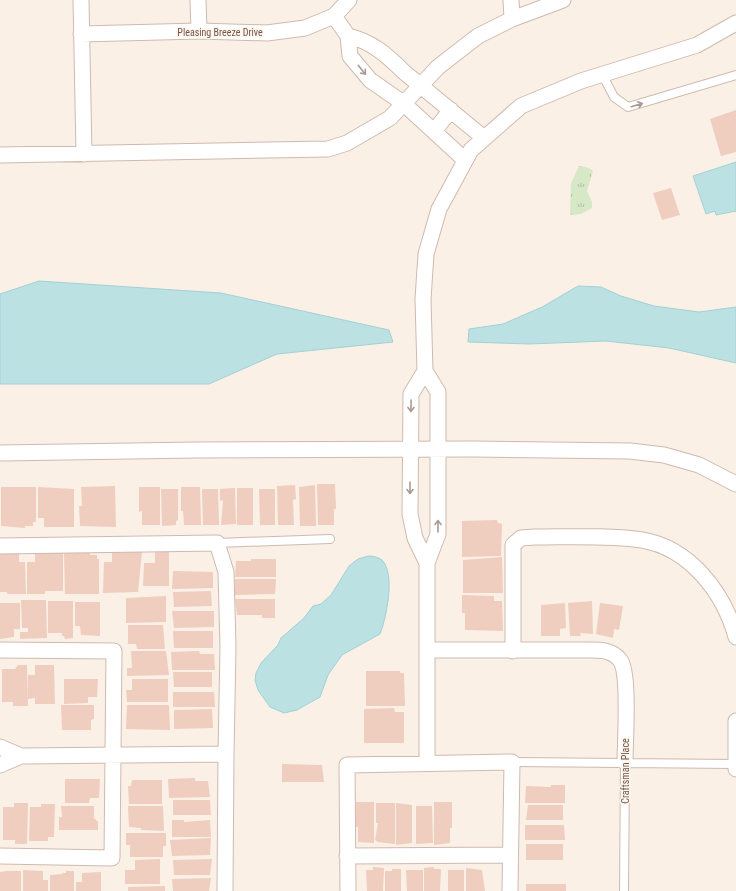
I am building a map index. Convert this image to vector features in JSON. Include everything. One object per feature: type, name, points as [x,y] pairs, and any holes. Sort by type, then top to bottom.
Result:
[{"type":"street","points":[[81,0],[84,154]]},
{"type":"street","points":[[198,0],[199,32]]},
{"type":"street","name":"Pleasing Breeze Drive","points":[[82,34],[267,32],[305,28],[334,16],[349,0]]},
{"type":"street","points":[[511,0],[512,19]]},
{"type":"street","points":[[0,155],[328,149],[347,143],[390,118],[419,85],[438,67],[478,36],[512,19],[563,0]]},
{"type":"street","points":[[334,16],[348,36],[350,56],[370,80],[403,102],[466,160]]},
{"type":"street","points":[[428,763],[427,563],[438,534],[438,392],[425,371],[423,299],[426,254],[439,209],[471,150],[521,106],[581,81],[697,45],[736,23]]},
{"type":"street","points":[[348,36],[363,39],[392,60],[419,85],[484,138]]},
{"type":"street","points":[[434,131],[451,110]]},
{"type":"street","points":[[425,371],[411,394],[410,449],[411,518],[414,538],[427,563]]},
{"type":"street","points":[[0,454],[196,450],[437,449],[630,451],[664,455],[699,465],[736,484]]},
{"type":"street","points":[[428,650],[513,651],[513,545],[521,538],[535,537],[621,538],[643,540],[666,548],[704,575],[720,597],[731,618],[736,637]]},
{"type":"street","points":[[0,546],[217,543],[226,572],[228,647],[225,891]]},
{"type":"street","points":[[0,650],[114,651],[112,858],[0,856]]},
{"type":"street","name":"Craftsman Place","points":[[513,651],[597,650],[614,654],[624,667],[625,762]]},
{"type":"street","points":[[735,766],[736,720]]},
{"type":"street","points":[[0,747],[21,756]]},
{"type":"street","points":[[0,765],[21,756],[226,754]]},
{"type":"street","points":[[348,891],[347,765],[512,762],[510,891]]},
{"type":"street","points":[[347,856],[510,855]]},
{"type":"lane","points":[[602,74],[614,97],[628,107],[736,75]]},
{"type":"lane","points":[[217,543],[330,539]]},
{"type":"lane","points":[[512,762],[625,762],[735,766]]},
{"type":"lane","name":"Craftsman Place","points":[[624,891],[625,762]]},
{"type":"green space","points":[[579,166],[589,168],[593,171],[587,191],[592,202],[592,208],[581,214],[570,215],[571,183]]},
{"type":"water","points":[[736,162],[736,211],[716,215],[715,211],[706,214],[693,176]]},
{"type":"water","points":[[39,281],[221,293],[389,330],[393,342],[277,354],[209,384],[0,384],[0,294]]},
{"type":"water","points":[[578,286],[601,287],[621,296],[654,306],[699,312],[736,307],[736,363],[669,348],[606,341],[529,344],[468,342],[469,329],[503,324],[542,307]]},
{"type":"water","points":[[368,556],[382,560],[388,575],[389,586],[387,608],[380,634],[342,655],[328,675],[320,697],[297,710],[284,713],[270,707],[258,690],[255,680],[256,673],[261,663],[278,645],[281,638],[304,618],[313,606],[321,604],[331,595],[349,566],[358,559]]},
{"type":"building","points":[[736,110],[736,152],[721,156],[710,119]]},
{"type":"building","points":[[671,188],[680,215],[662,220],[653,193]]},
{"type":"building","points":[[317,484],[335,484],[336,509],[334,509],[334,525],[318,525]]},
{"type":"building","points":[[295,485],[296,499],[293,500],[294,525],[278,525],[277,486]]},
{"type":"building","points":[[315,485],[316,526],[300,526],[299,487]]},
{"type":"building","points":[[115,486],[116,527],[80,526],[79,506],[82,506],[81,487]]},
{"type":"building","points":[[1,487],[36,487],[36,522],[33,522],[33,526],[25,526],[25,528],[1,526]]},
{"type":"building","points":[[38,487],[74,489],[74,527],[44,527],[44,518],[38,518]]},
{"type":"building","points":[[139,487],[160,487],[160,525],[142,525],[142,511],[139,512]]},
{"type":"building","points":[[181,487],[200,487],[201,525],[184,525],[183,511],[181,511]]},
{"type":"building","points":[[235,488],[236,524],[221,525],[223,500],[220,501],[220,489]]},
{"type":"building","points":[[237,488],[253,488],[253,525],[237,525]]},
{"type":"building","points":[[161,489],[178,489],[178,520],[176,521],[176,525],[162,526]]},
{"type":"building","points":[[202,489],[218,489],[219,525],[203,525]]},
{"type":"building","points":[[259,489],[275,489],[275,525],[260,525]]},
{"type":"building","points":[[497,520],[498,523],[502,524],[501,556],[462,557],[462,521]]},
{"type":"building","points":[[112,552],[142,552],[138,592],[103,593],[104,562],[112,562]]},
{"type":"building","points":[[155,552],[169,552],[169,586],[143,586],[144,563],[155,563]]},
{"type":"building","points":[[35,553],[63,553],[63,591],[45,591],[45,594],[27,594],[27,562],[35,562]]},
{"type":"building","points":[[64,553],[90,553],[90,555],[97,555],[97,559],[99,559],[99,594],[65,594]]},
{"type":"building","points":[[0,554],[19,554],[19,562],[25,562],[26,594],[7,594],[7,592],[0,592]]},
{"type":"building","points":[[502,557],[503,593],[463,593],[463,560]]},
{"type":"building","points":[[251,559],[276,559],[276,577],[235,577],[236,561],[251,561]]},
{"type":"building","points":[[173,571],[213,572],[213,588],[172,589]]},
{"type":"building","points":[[235,579],[276,579],[275,594],[235,595]]},
{"type":"building","points":[[211,591],[212,606],[174,607],[173,592]]},
{"type":"building","points":[[462,595],[494,596],[494,601],[502,601],[503,631],[465,630],[465,613],[462,613]]},
{"type":"building","points":[[166,596],[166,622],[126,623],[126,598]]},
{"type":"building","points":[[235,599],[275,599],[275,618],[262,618],[262,615],[237,615]]},
{"type":"building","points":[[21,600],[46,600],[47,638],[20,639],[20,632],[28,632],[28,628],[22,628]]},
{"type":"building","points":[[48,601],[73,601],[73,638],[65,639],[64,636],[62,636],[62,633],[48,633]]},
{"type":"building","points":[[592,601],[593,634],[580,633],[581,636],[570,636],[568,603]]},
{"type":"building","points":[[75,602],[100,602],[100,636],[81,635],[80,626],[75,626]]},
{"type":"building","points":[[0,603],[20,603],[20,629],[14,629],[14,637],[0,639]]},
{"type":"building","points":[[565,603],[566,628],[560,629],[560,636],[541,636],[541,605]]},
{"type":"building","points":[[600,603],[623,606],[619,630],[614,629],[613,638],[596,634]]},
{"type":"building","points":[[172,611],[214,611],[214,627],[174,628]]},
{"type":"building","points":[[128,625],[163,625],[165,649],[137,649],[136,644],[128,644]]},
{"type":"building","points":[[173,631],[213,631],[213,648],[174,648]]},
{"type":"building","points":[[131,651],[166,651],[169,675],[127,676],[127,668],[132,668]]},
{"type":"building","points":[[199,651],[200,654],[214,654],[215,670],[172,670],[171,652]]},
{"type":"building","points":[[18,665],[27,665],[28,706],[13,706],[13,702],[2,702],[2,669],[15,669]]},
{"type":"building","points":[[35,665],[54,665],[55,704],[35,704],[35,698],[28,699],[28,675],[35,675]]},
{"type":"building","points":[[366,671],[400,671],[400,673],[404,673],[405,706],[366,706]]},
{"type":"building","points":[[173,672],[212,672],[212,687],[174,687]]},
{"type":"building","points":[[64,679],[98,679],[97,697],[88,697],[88,703],[64,704]]},
{"type":"building","points":[[132,679],[168,679],[168,702],[127,702],[126,690],[132,690]]},
{"type":"building","points":[[173,692],[214,692],[215,707],[173,707]]},
{"type":"building","points":[[61,705],[94,705],[94,719],[91,720],[91,730],[62,730]]},
{"type":"building","points":[[127,705],[169,705],[170,730],[126,729]]},
{"type":"building","points":[[394,708],[395,712],[404,712],[404,743],[364,743],[364,709]]},
{"type":"building","points":[[212,709],[213,728],[174,729],[174,710]]},
{"type":"building","points":[[282,764],[322,765],[324,782],[282,782]]},
{"type":"building","points":[[195,778],[195,781],[208,781],[210,797],[169,798],[168,779]]},
{"type":"building","points":[[65,779],[100,779],[99,798],[90,798],[89,803],[65,803]]},
{"type":"building","points":[[132,780],[162,780],[162,804],[129,804],[128,786],[131,786]]},
{"type":"building","points":[[551,785],[565,785],[565,803],[525,803],[526,786],[551,787]]},
{"type":"building","points":[[173,800],[210,800],[211,815],[173,815]]},
{"type":"building","points":[[356,802],[374,802],[374,843],[358,842],[358,827],[356,827]]},
{"type":"building","points":[[434,802],[452,802],[452,828],[450,828],[450,843],[434,845]]},
{"type":"building","points":[[14,803],[28,803],[27,844],[15,844],[15,840],[3,840],[3,807],[14,807]]},
{"type":"building","points":[[376,803],[395,803],[395,844],[378,842],[375,840],[378,823],[376,823]]},
{"type":"building","points":[[396,803],[412,805],[412,843],[396,845]]},
{"type":"building","points":[[41,804],[55,804],[54,837],[48,837],[48,841],[29,841],[30,807],[41,807]]},
{"type":"building","points":[[528,805],[563,805],[563,820],[526,820]]},
{"type":"building","points":[[61,806],[94,806],[94,818],[98,822],[98,830],[59,830],[59,817],[62,817]]},
{"type":"building","points":[[128,806],[163,806],[164,831],[141,830],[141,828],[129,827]]},
{"type":"building","points":[[416,806],[432,806],[433,843],[416,844]]},
{"type":"building","points":[[172,820],[184,820],[184,822],[210,820],[211,837],[172,837]]},
{"type":"building","points":[[525,825],[564,825],[565,840],[525,840]]},
{"type":"building","points":[[126,833],[166,833],[166,846],[163,846],[163,857],[130,857],[130,845],[126,845]]},
{"type":"building","points":[[211,838],[210,855],[172,856],[170,840]]},
{"type":"building","points":[[526,844],[563,844],[563,860],[526,860]]},
{"type":"building","points":[[160,859],[160,884],[125,884],[125,870],[135,870],[135,860]]},
{"type":"building","points":[[212,859],[210,875],[174,875],[173,860]]},
{"type":"building","points":[[373,867],[384,868],[383,891],[367,891],[366,870],[373,870]]},
{"type":"building","points":[[434,867],[434,869],[441,869],[440,891],[424,891],[424,868]]},
{"type":"building","points":[[466,868],[482,870],[485,891],[466,891]]},
{"type":"building","points":[[392,869],[401,869],[401,891],[385,891],[385,871],[392,871]]},
{"type":"building","points":[[23,870],[43,871],[43,880],[48,880],[48,891],[23,891]]},
{"type":"building","points":[[406,870],[423,870],[423,891],[407,891]]},
{"type":"building","points":[[448,870],[464,870],[464,891],[448,891]]},
{"type":"building","points":[[21,871],[21,891],[0,891],[0,872]]},
{"type":"building","points":[[66,871],[74,871],[74,891],[50,891],[50,875],[66,873]]},
{"type":"building","points":[[101,872],[101,891],[76,891],[76,882],[82,882],[82,873]]},
{"type":"building","points":[[211,878],[209,891],[173,891],[172,879]]},
{"type":"building","points":[[526,884],[566,884],[566,891],[526,891]]},
{"type":"building","points":[[165,886],[165,891],[128,891],[128,887]]}]
